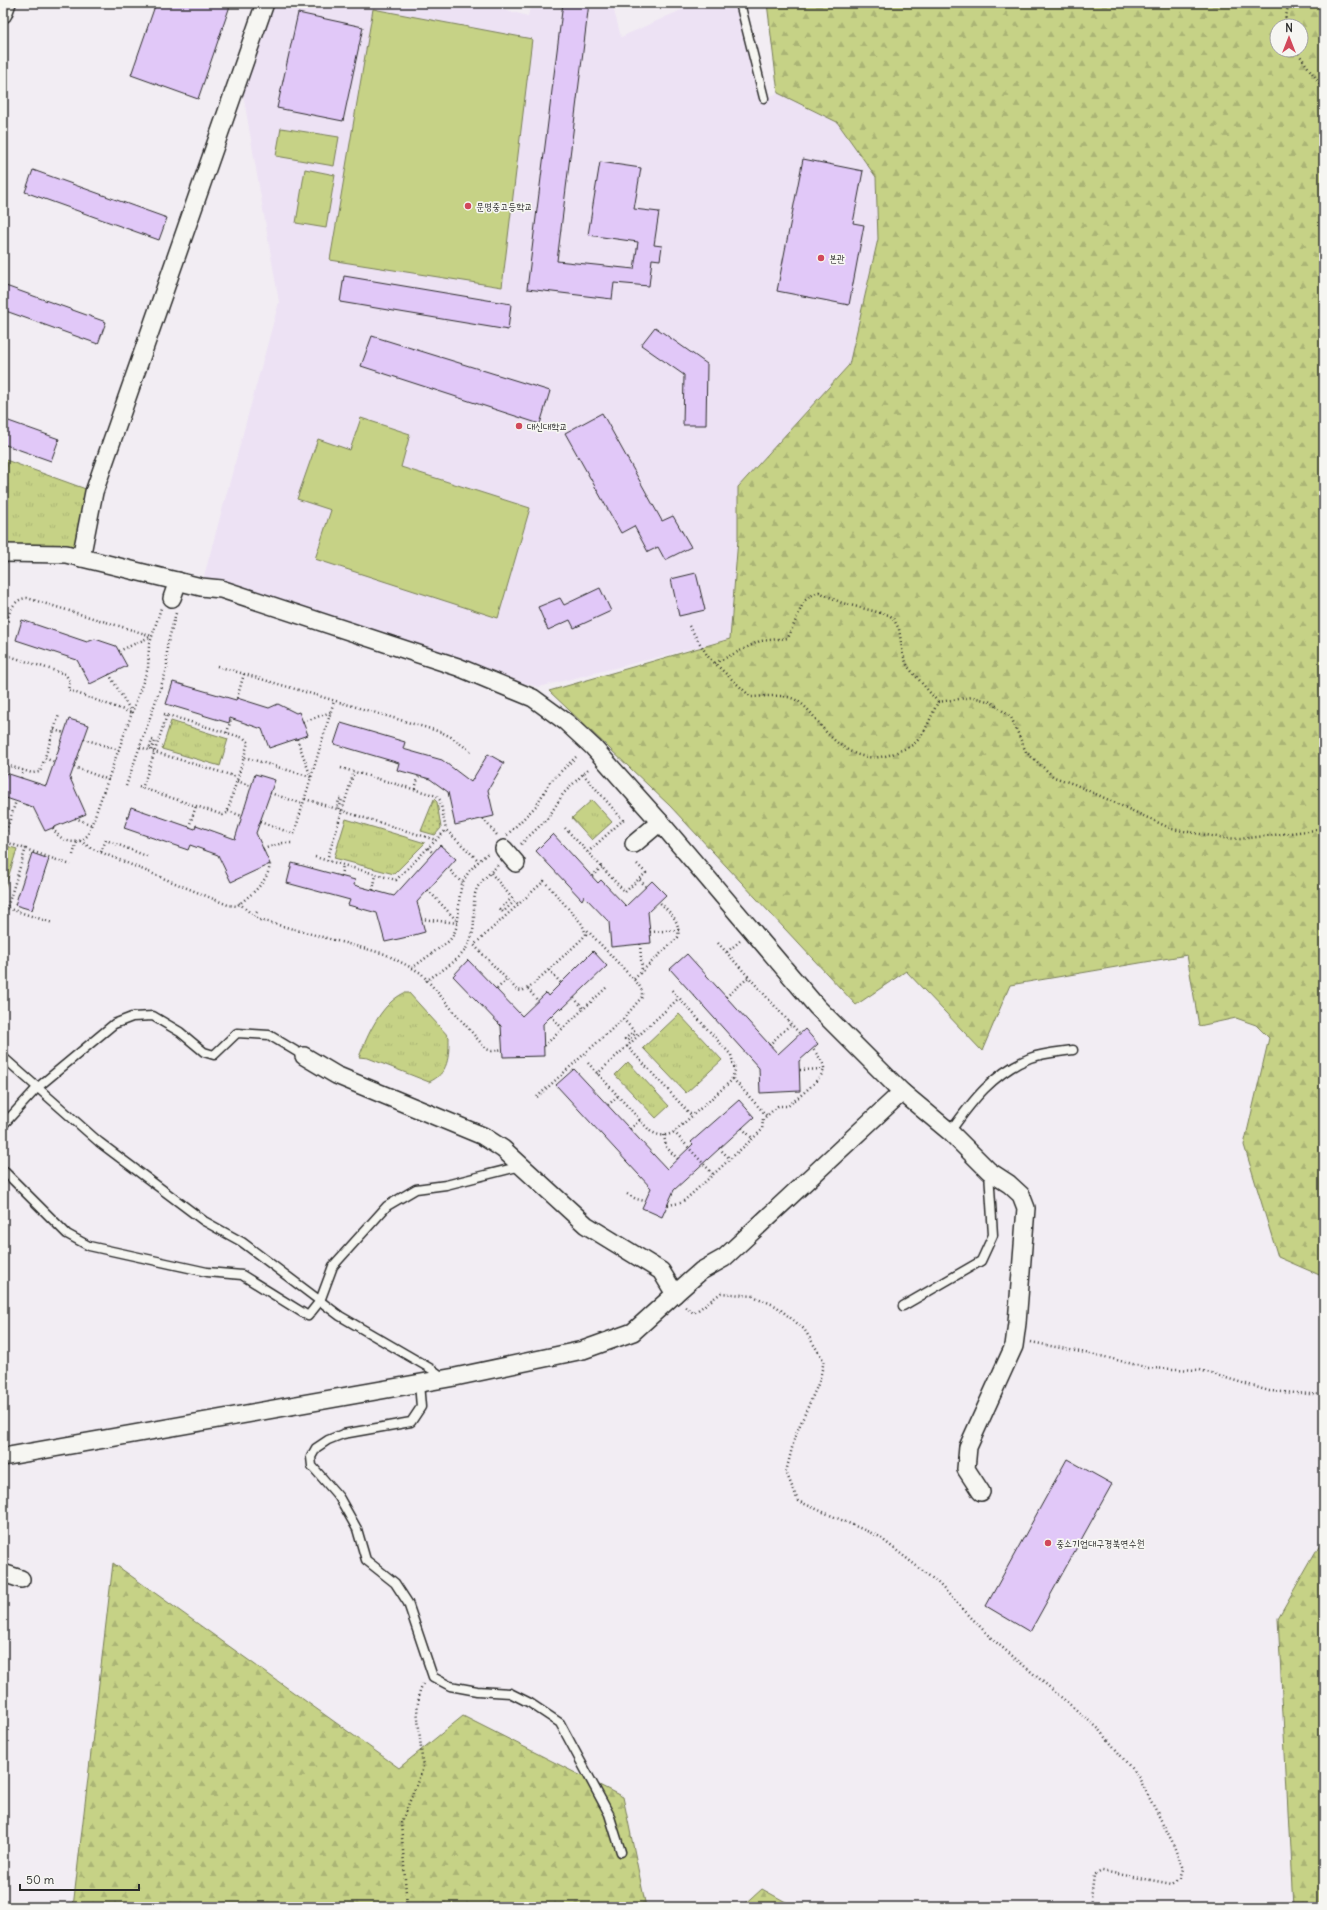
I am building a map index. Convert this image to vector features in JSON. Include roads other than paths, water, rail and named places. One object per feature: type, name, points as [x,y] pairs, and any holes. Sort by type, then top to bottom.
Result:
[{"type":"street","points":[[3,14],[7,3]]},
{"type":"street","points":[[81,558],[94,492],[265,3]]},
{"type":"street","points":[[3,554],[66,554],[201,587],[220,589],[458,667],[534,698],[566,722],[593,747],[660,822],[818,1007],[902,1092],[950,1132],[989,1171],[1009,1184],[1021,1195],[1026,1208],[1014,1346],[968,1447],[966,1469],[981,1492]]},
{"type":"street","points":[[171,603],[178,581]]},
{"type":"street","points":[[634,844],[660,822]]},
{"type":"street","points":[[498,849],[516,863]]},
{"type":"street","points":[[304,1056],[348,1080],[483,1136],[503,1148],[586,1225],[661,1271],[673,1296]]},
{"type":"street","points":[[3,1457],[419,1383],[583,1350],[633,1332],[701,1271],[724,1258],[902,1092]]},
{"type":"street","points":[[3,1573],[21,1578]]},
{"type":"lane","points":[[740,3],[764,98]]},
{"type":"lane","points":[[3,1125],[37,1088],[114,1024],[132,1017],[153,1016],[180,1032],[204,1052],[214,1055],[237,1033],[269,1035],[304,1056]]},
{"type":"lane","points":[[950,1132],[982,1090],[1001,1075],[1031,1058],[1072,1050]]},
{"type":"lane","points":[[3,1057],[105,1147],[204,1221],[242,1242],[340,1316],[433,1370],[444,1378]]},
{"type":"lane","points":[[3,1170],[67,1234],[89,1246],[207,1272],[242,1275],[308,1316],[320,1301],[333,1266],[387,1206],[416,1189],[446,1185],[522,1166]]},
{"type":"lane","points":[[903,1306],[981,1261],[993,1235],[989,1171]]},
{"type":"lane","points":[[419,1383],[421,1407],[411,1422],[343,1434],[328,1440],[316,1448],[311,1457],[312,1466],[339,1497],[357,1529],[366,1560],[395,1583],[408,1603],[433,1677],[450,1686],[477,1692],[510,1693],[530,1703],[560,1723],[609,1814],[621,1852]]},
{"type":"place","name":"문명중고등학교","points":[[468,206]]},
{"type":"place","name":"본관","points":[[821,258]]},
{"type":"place","name":"대신대학교","points":[[519,426]]},
{"type":"place","name":"중소기업대구경북연수원","points":[[1048,1543]]}]
